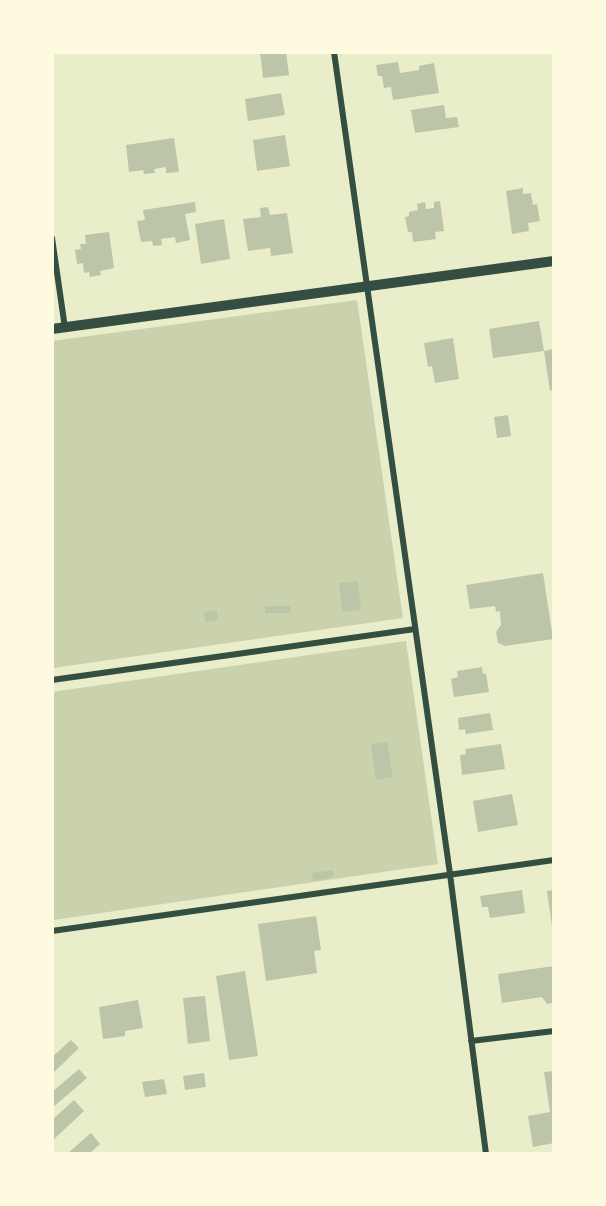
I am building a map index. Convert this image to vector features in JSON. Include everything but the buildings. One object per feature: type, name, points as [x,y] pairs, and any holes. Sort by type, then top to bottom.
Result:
[{"type":"street","points":[[334,52],[365,287],[450,874],[486,1154]]},
{"type":"street","points":[[52,238],[64,328]]},
{"type":"street","points":[[52,329],[554,261]]},
{"type":"street","points":[[52,680],[415,629]]},
{"type":"street","points":[[52,931],[554,860]]},
{"type":"street","points":[[471,1041],[554,1031]]},
{"type":"green space","points":[[357,300],[403,618],[53,668],[52,341]]},
{"type":"green space","points":[[406,641],[438,864],[53,920],[52,692]]}]
